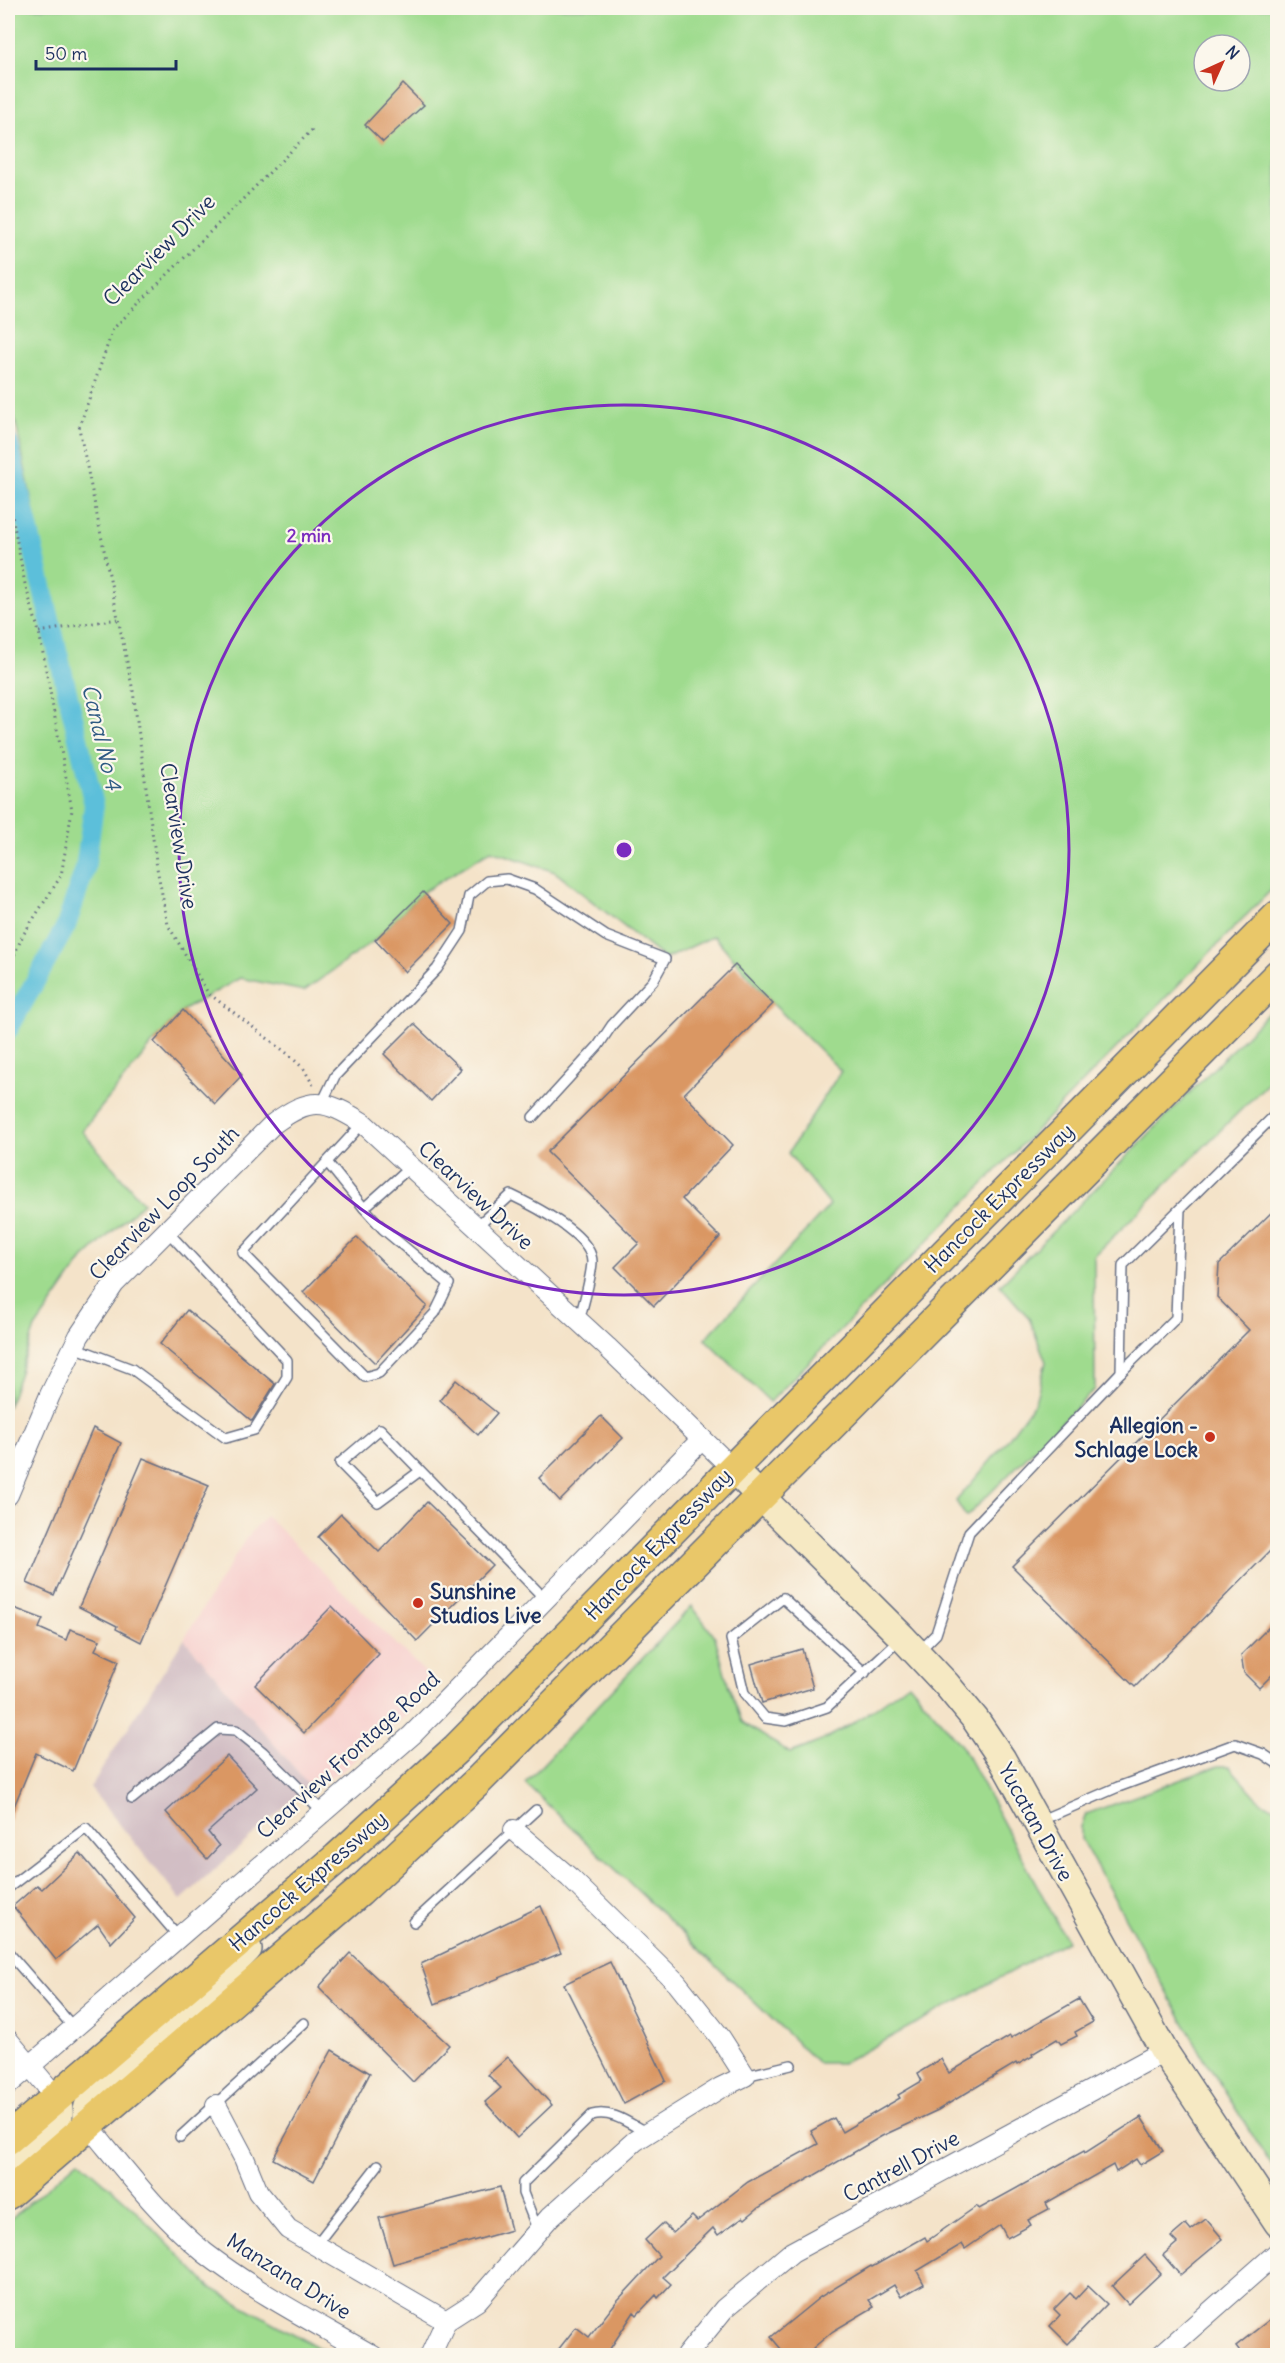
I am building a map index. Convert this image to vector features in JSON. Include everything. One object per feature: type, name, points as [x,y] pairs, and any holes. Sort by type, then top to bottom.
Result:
[{"type":"main road","name":"Hancock Expressway","points":[[8,2139],[337,1858],[456,1749],[1278,916]]},
{"type":"main road","name":"Hancock Expressway","points":[[8,2194],[359,1892],[477,1782],[1278,975]]},
{"type":"street","name":"Clearview Drive","points":[[322,1103],[338,1107],[363,1123],[579,1322],[732,1468]]},
{"type":"street","name":"Clearview Loop South","points":[[8,1495],[50,1395],[74,1347],[114,1284],[273,1124],[306,1105],[322,1103]]},
{"type":"street","name":"Clearview Frontage Road","points":[[8,2085],[412,1735],[702,1439]]},
{"type":"street","name":"Yucatan Drive","points":[[732,1468],[909,1645],[975,1719],[1002,1759],[1164,2051],[1278,2223]]},
{"type":"street","points":[[430,2355],[446,2321],[477,2301],[550,2217],[635,2141],[720,2088],[745,2076],[720,2037],[677,1983],[570,1878],[514,1830]]},
{"type":"street","points":[[88,2125],[87,2104],[199,2000],[254,1943],[289,1899]]},
{"type":"street","points":[[8,2040],[56,2097],[60,2109],[58,2119],[51,2130],[8,2171]]},
{"type":"street","name":"Cantrell Drive","points":[[686,2355],[724,2309],[792,2252],[1164,2051]]},
{"type":"street","points":[[216,2105],[244,2158],[258,2192],[288,2229],[446,2321]]},
{"type":"street","name":"Manzana Drive","points":[[88,2125],[150,2199],[204,2252],[253,2286],[373,2355]]},
{"type":"street","points":[[1160,2355],[1278,2252]]},
{"type":"lane","points":[[322,1103],[335,1076],[437,969],[462,931],[469,896],[487,881],[507,879],[536,889],[606,936],[665,959],[653,981],[618,1017],[598,1046],[533,1117]]},
{"type":"lane","points":[[1121,1372],[1123,1265],[1278,1112]]},
{"type":"lane","points":[[327,1162],[363,1208],[383,1228],[449,1284],[435,1313],[379,1373],[365,1377],[243,1253],[327,1162],[363,1123]]},
{"type":"lane","points":[[363,1208],[410,1167]]},
{"type":"lane","points":[[476,1227],[511,1195],[543,1210],[582,1242],[592,1260],[579,1322]]},
{"type":"lane","points":[[865,1673],[783,1598],[731,1639],[744,1693],[765,1718],[786,1721],[827,1707],[865,1673],[909,1645],[936,1634],[969,1532],[1121,1372],[1176,1318],[1180,1209]]},
{"type":"lane","points":[[74,1347],[132,1369],[226,1438],[254,1430],[287,1377],[287,1360],[167,1231]]},
{"type":"lane","points":[[420,1470],[378,1502],[340,1463],[380,1429],[420,1470],[545,1599]]},
{"type":"lane","points":[[132,1799],[218,1729],[236,1730],[262,1752],[323,1812]]},
{"type":"lane","points":[[1036,1821],[1235,1744],[1263,1754],[1278,1764]]},
{"type":"lane","points":[[414,1922],[536,1810]]},
{"type":"lane","points":[[8,1888],[86,1828],[179,1937]]},
{"type":"lane","points":[[8,1952],[74,2028]]},
{"type":"lane","points":[[180,2137],[304,2023]]},
{"type":"lane","points":[[745,2076],[791,2065]]},
{"type":"lane","points":[[538,2231],[523,2193],[523,2184],[592,2115],[602,2112],[648,2133]]},
{"type":"lane","points":[[316,2244],[378,2165]]},
{"type":"path","name":"Clearview Drive","points":[[312,130],[113,329],[79,428],[133,691],[157,868],[168,925],[208,993],[288,1053],[304,1069],[322,1103]]},
{"type":"path","points":[[8,494],[25,584],[39,632],[72,810],[61,876],[23,935],[8,969]]},
{"type":"path","points":[[39,632],[117,619]]},
{"type":"shaded area","points":[[266,1516],[439,1686],[341,1772],[309,1785],[184,1639],[246,1538]]},
{"type":"shaded area","points":[[184,1639],[309,1785],[181,1900],[90,1788]]},
{"type":"green space","points":[[8,8],[1277,8],[1277,884],[770,1402],[705,1339],[830,1205],[788,1153],[841,1071],[773,1004],[714,936],[665,959],[555,872],[491,850],[423,892],[375,940],[304,991],[240,978],[183,1010],[154,1042],[82,1131],[143,1203],[83,1259],[35,1328],[8,1407],[8,443],[88,776],[8,385]]},
{"type":"green space","points":[[1277,1004],[1277,1074],[1094,1256],[1095,1389],[966,1517],[956,1501],[1003,1446],[1035,1402],[1046,1362],[1029,1318],[1000,1285]]},
{"type":"green space","points":[[692,1606],[715,1637],[728,1684],[742,1722],[790,1753],[838,1732],[909,1683],[963,1748],[1067,1941],[843,2063],[818,2063],[525,1783]]},
{"type":"green space","points":[[1218,1766],[1229,1766],[1260,1801],[1277,1809],[1277,2174],[1208,2065],[1081,1839],[1081,1827],[1086,1814]]},
{"type":"green space","points":[[79,2160],[127,2202],[211,2288],[332,2355],[8,2355],[8,2221]]},
{"type":"building","points":[[403,84],[424,105],[383,142],[365,125]]},
{"type":"building","points":[[423,892],[453,924],[405,972],[375,940]]},
{"type":"building","points":[[735,965],[773,1004],[684,1094],[733,1145],[682,1199],[720,1237],[654,1306],[615,1267],[639,1243],[547,1152]]},
{"type":"building","points":[[183,1010],[242,1075],[215,1104],[154,1042]]},
{"type":"building","points":[[414,1024],[461,1069],[431,1101],[384,1054]]},
{"type":"building","name":"Allegion - Schlage Lock","points":[[1278,1206],[1278,1543],[1135,1687],[1012,1566],[1249,1330],[1217,1297],[1219,1264]]},
{"type":"building","points":[[357,1237],[427,1306],[375,1363],[303,1292]]},
{"type":"building","points":[[187,1310],[275,1384],[252,1421],[160,1344]]},
{"type":"building","points":[[456,1380],[497,1413],[478,1435],[440,1400]]},
{"type":"building","points":[[601,1416],[623,1438],[560,1501],[539,1478]]},
{"type":"building","points":[[93,1428],[121,1443],[54,1595],[27,1583]]},
{"type":"building","points":[[143,1458],[209,1485],[141,1642],[116,1629],[117,1626],[79,1607]]},
{"type":"building","name":"Sunshine Studios Live","points":[[427,1502],[492,1565],[417,1641],[318,1537],[341,1514],[379,1552]]},
{"type":"building","points":[[332,1606],[379,1654],[304,1733],[255,1685]]},
{"type":"building","points":[[14,1608],[43,1619],[39,1628],[66,1640],[70,1629],[100,1640],[95,1650],[119,1661],[73,1771],[36,1753],[8,1821],[8,1624]]},
{"type":"building","points":[[1278,1618],[1278,1669],[1259,1688],[1244,1673],[1241,1655]]},
{"type":"building","points":[[802,1649],[813,1688],[762,1703],[751,1664]]},
{"type":"building","points":[[227,1756],[257,1788],[208,1832],[219,1846],[207,1859],[166,1812]]},
{"type":"building","points":[[80,1853],[135,1918],[111,1943],[98,1924],[56,1960],[13,1906],[37,1885],[42,1889]]},
{"type":"building","points":[[541,1906],[561,1953],[435,2004],[421,1964]]},
{"type":"building","points":[[350,1953],[449,2045],[413,2082],[319,1987]]},
{"type":"building","points":[[610,1962],[666,2081],[624,2104],[564,1984]]},
{"type":"building","points":[[1079,1999],[1093,2022],[1075,2032],[1077,2036],[1061,2044],[1057,2039],[1032,2054],[1033,2056],[1017,2065],[1016,2063],[938,2110],[882,2136],[758,2208],[745,2219],[743,2217],[718,2235],[713,2228],[663,2277],[671,2284],[658,2298],[656,2295],[637,2315],[634,2312],[606,2355],[554,2355],[576,2327],[589,2337],[617,2301],[659,2256],[645,2240],[663,2223],[673,2233],[692,2216],[697,2221],[748,2182],[818,2144],[811,2131],[834,2118],[842,2132],[900,2098],[898,2095],[922,2081],[918,2073],[941,2059],[949,2073],[1010,2036],[1011,2038]]},
{"type":"building","points":[[332,2050],[370,2073],[314,2181],[273,2159]]},
{"type":"building","points":[[508,2057],[552,2105],[517,2138],[485,2102],[501,2088],[488,2075]]},
{"type":"building","points":[[1141,2117],[1163,2151],[1140,2165],[1136,2159],[1116,2172],[1113,2165],[1046,2203],[1049,2209],[1028,2220],[1031,2225],[1007,2238],[1000,2225],[965,2249],[962,2244],[917,2271],[924,2284],[901,2297],[894,2285],[869,2300],[874,2307],[833,2331],[813,2348],[819,2355],[786,2355],[771,2337],[820,2297],[871,2266],[925,2237],[927,2241],[977,2206],[979,2209],[1084,2151],[1085,2153]]},
{"type":"building","points":[[500,2187],[511,2230],[393,2264],[379,2218]]},
{"type":"building","points":[[1206,2219],[1223,2239],[1180,2275],[1163,2255],[1177,2243],[1171,2237],[1186,2224],[1191,2230]]},
{"type":"building","points":[[1145,2255],[1161,2273],[1128,2304],[1112,2286]]},
{"type":"building","points":[[1088,2286],[1107,2304],[1068,2344],[1050,2326],[1060,2315],[1054,2309],[1070,2293],[1076,2299]]},
{"type":"building","points":[[1278,2313],[1278,2355],[1243,2355],[1236,2346]]},
{"type":"waterway","name":"Canal No 4","points":[[8,443],[94,805],[85,869],[66,926],[8,1030]]},
{"type":"place","name":"Allegion - Schlage Lock","points":[[1210,1437]]},
{"type":"place","name":"Sunshine Studios Live","points":[[418,1603]]}]
